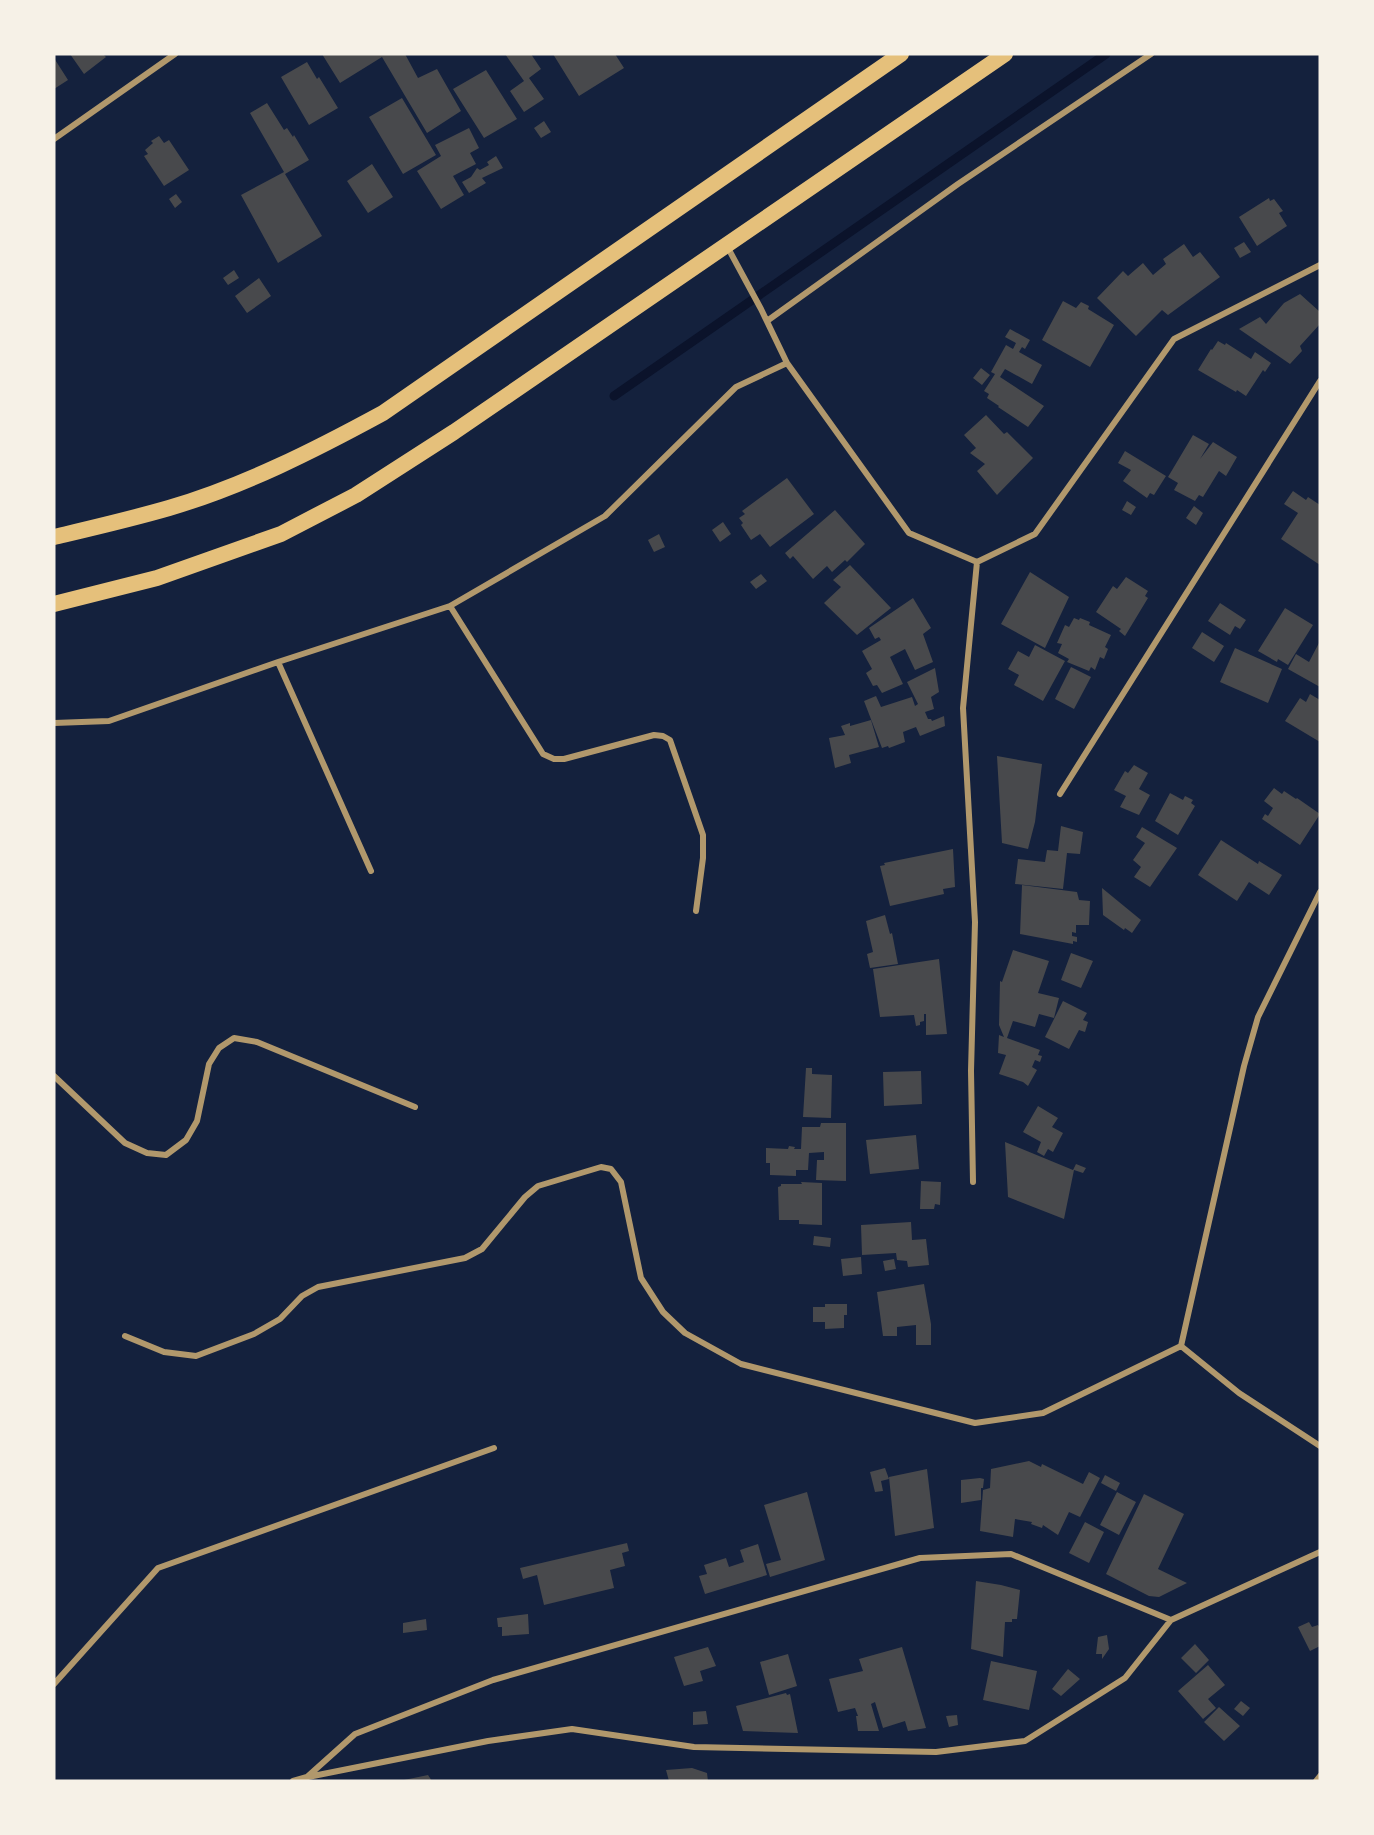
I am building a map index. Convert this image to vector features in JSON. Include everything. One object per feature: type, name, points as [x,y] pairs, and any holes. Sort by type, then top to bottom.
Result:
[{"type":"highway","points":[[54,537],[171,507],[237,484],[316,449],[382,413],[901,54]]},
{"type":"highway","points":[[54,604],[157,578],[281,534],[347,500],[454,432],[727,247],[1005,54]]},
{"type":"street","points":[[54,139],[175,54]]},
{"type":"street","points":[[767,321],[958,184],[1151,54]]},
{"type":"street","points":[[727,247],[761,309],[786,363],[909,534],[977,562],[1035,534],[1174,339],[1320,265]]},
{"type":"street","points":[[54,723],[109,721],[278,662],[450,606],[605,516],[736,387],[786,363]]},
{"type":"street","points":[[1060,794],[1320,381]]},
{"type":"street","points":[[973,1182],[971,1071],[975,922],[963,708],[977,562]]},
{"type":"street","points":[[450,606],[543,754],[554,759],[564,759],[654,735],[670,740],[703,835],[703,858],[696,911]]},
{"type":"street","points":[[278,662],[371,871]]},
{"type":"street","points":[[1181,1346],[1244,1066],[1258,1017],[1320,892]]},
{"type":"street","points":[[54,1077],[124,1143],[147,1153],[166,1155],[186,1140],[197,1121],[209,1064],[219,1048],[234,1038],[257,1042],[415,1107]]},
{"type":"street","points":[[125,1336],[164,1352],[196,1356],[263,1329],[280,1319],[302,1296],[318,1287],[465,1258],[482,1249],[525,1197],[538,1186],[601,1167],[611,1169],[621,1182],[641,1278],[663,1312],[685,1333],[741,1364],[975,1423],[1043,1413],[1181,1346]]},
{"type":"street","points":[[1181,1346],[1239,1393],[1320,1446]]},
{"type":"street","points":[[54,1683],[158,1568],[494,1448]]},
{"type":"street","points":[[293,1781],[488,1741],[572,1729],[694,1747],[936,1752],[1025,1741],[1125,1678],[1171,1620],[1320,1552]]},
{"type":"street","points":[[307,1777],[355,1734],[493,1680],[920,1558],[1011,1554],[1171,1620]]},
{"type":"street","points":[[1316,1781],[1320,1776]]},
{"type":"building","points":[[70,54],[103,54],[106,57],[84,74]]},
{"type":"building","points":[[322,54],[405,54],[418,78],[437,69],[461,111],[427,133],[382,57],[340,83]]},
{"type":"building","points":[[505,54],[531,54],[541,69],[529,78],[544,99],[524,112],[510,91],[524,81]]},
{"type":"building","points":[[553,54],[615,54],[624,68],[579,96]]},
{"type":"building","points":[[54,58],[68,80],[54,89]]},
{"type":"building","points":[[307,62],[338,108],[309,125],[281,77]]},
{"type":"building","points":[[486,70],[517,119],[484,138],[453,89]]},
{"type":"building","points":[[402,98],[436,155],[403,174],[369,117]]},
{"type":"building","points":[[267,103],[284,130],[287,128],[293,137],[294,135],[309,160],[285,174],[322,236],[278,263],[241,195],[284,172],[250,113]]},
{"type":"building","points":[[544,121],[551,132],[541,138],[534,128]]},
{"type":"building","points":[[469,128],[479,148],[470,153],[476,164],[453,176],[464,195],[441,209],[417,171],[441,156],[435,145]]},
{"type":"building","points":[[159,136],[164,143],[169,140],[189,170],[164,186],[144,156],[148,154],[145,150],[153,143],[151,141]]},
{"type":"building","points":[[496,156],[503,168],[482,178],[486,183],[469,193],[462,182],[471,177],[477,168],[480,170],[489,165],[487,162]]},
{"type":"building","points":[[372,164],[393,197],[368,213],[347,181]]},
{"type":"building","points":[[176,194],[182,202],[175,208],[169,199]]},
{"type":"building","points":[[1269,198],[1270,201],[1274,199],[1283,211],[1279,213],[1287,226],[1257,246],[1239,217]]},
{"type":"building","points":[[1244,242],[1251,252],[1240,258],[1234,248]]},
{"type":"building","points":[[1184,244],[1193,257],[1200,252],[1220,277],[1168,315],[1162,310],[1136,336],[1097,298],[1123,271],[1128,276],[1143,263],[1153,275],[1166,264],[1163,259]]},
{"type":"building","points":[[234,270],[239,278],[228,285],[223,278]]},
{"type":"building","points":[[259,278],[271,296],[247,313],[235,296]]},
{"type":"building","points":[[1300,294],[1320,312],[1320,324],[1300,346],[1302,351],[1290,364],[1239,329],[1260,317],[1266,324],[1284,303]]},
{"type":"building","points":[[1063,301],[1076,308],[1081,302],[1114,325],[1090,367],[1042,340]]},
{"type":"building","points":[[1010,329],[1030,340],[1025,349],[1022,347],[1019,352],[1042,365],[1032,384],[1005,369],[1000,377],[1044,406],[1028,427],[987,398],[989,394],[984,391],[995,374],[991,372],[1006,345],[1013,349],[1016,343],[1005,337]]},
{"type":"building","points":[[1218,341],[1225,345],[1226,343],[1251,359],[1255,352],[1271,363],[1265,372],[1263,370],[1246,396],[1198,370]]},
{"type":"building","points":[[981,368],[990,375],[982,385],[973,378]]},
{"type":"building","points":[[986,415],[1004,434],[1007,432],[1033,458],[997,495],[977,471],[985,464],[970,453],[976,448],[964,435]]},
{"type":"building","points":[[1193,435],[1209,444],[1200,459],[1213,442],[1237,457],[1226,476],[1219,471],[1203,497],[1199,495],[1195,501],[1174,490],[1178,483],[1168,477]]},
{"type":"building","points":[[1125,451],[1166,476],[1154,495],[1150,493],[1147,498],[1123,481],[1131,470],[1118,463]]},
{"type":"building","points":[[787,478],[814,514],[770,547],[760,534],[751,540],[741,525],[743,523],[739,518],[745,514],[742,511]]},
{"type":"building","points":[[1293,491],[1306,500],[1308,497],[1320,505],[1320,565],[1281,539],[1298,513],[1284,504]]},
{"type":"building","points":[[1127,501],[1136,507],[1131,515],[1122,510]]},
{"type":"building","points":[[1194,506],[1203,513],[1196,525],[1186,518]]},
{"type":"building","points":[[835,510],[865,544],[847,562],[845,560],[832,572],[827,566],[813,579],[793,556],[790,559],[785,553]]},
{"type":"building","points":[[723,522],[731,534],[720,542],[712,530]]},
{"type":"building","points":[[659,534],[665,547],[654,552],[648,540]]},
{"type":"building","points":[[850,565],[891,608],[857,635],[824,603],[841,587],[833,580]]},
{"type":"building","points":[[1030,572],[1069,597],[1045,648],[1001,624]]},
{"type":"building","points":[[761,574],[767,581],[756,589],[750,582]]},
{"type":"building","points":[[1126,577],[1148,591],[1145,596],[1148,598],[1125,636],[1119,631],[1121,629],[1096,612],[1113,586],[1117,589]]},
{"type":"building","points":[[913,598],[931,628],[923,634],[933,662],[915,670],[905,649],[890,657],[903,684],[882,693],[877,685],[873,686],[866,673],[872,669],[862,651],[881,640],[879,637],[875,639],[869,628]]},
{"type":"building","points":[[1220,603],[1246,620],[1240,629],[1235,626],[1230,635],[1208,621]]},
{"type":"building","points":[[1285,608],[1313,625],[1288,665],[1278,659],[1277,662],[1258,651]]},
{"type":"building","points":[[1074,618],[1090,622],[1089,625],[1111,635],[1105,647],[1108,649],[1104,659],[1100,657],[1095,670],[1091,667],[1089,671],[1067,662],[1069,659],[1058,653],[1062,644],[1057,643],[1065,625],[1069,627]]},
{"type":"building","points":[[1202,632],[1224,646],[1214,662],[1192,648]]},
{"type":"building","points":[[1320,641],[1320,687],[1288,669],[1296,654],[1309,662]]},
{"type":"building","points":[[1035,645],[1065,661],[1043,701],[1014,685],[1019,675],[1008,669],[1018,651],[1029,657]]},
{"type":"building","points":[[1235,648],[1282,669],[1268,703],[1220,682]]},
{"type":"building","points":[[1071,667],[1091,677],[1074,709],[1055,699]]},
{"type":"building","points":[[935,668],[939,692],[931,697],[934,709],[925,712],[928,719],[932,721],[944,716],[945,726],[920,736],[916,727],[903,732],[905,742],[882,748],[864,701],[876,696],[881,707],[912,697],[915,706],[918,704],[907,682]]},
{"type":"building","points":[[1310,694],[1320,700],[1320,742],[1285,721],[1300,698],[1306,702]]},
{"type":"building","points":[[871,720],[879,747],[849,755],[851,763],[835,768],[829,738],[845,735],[841,726]]},
{"type":"building","points":[[997,756],[1042,764],[1035,822],[1028,849],[1002,843]]},
{"type":"building","points":[[1134,765],[1148,773],[1139,789],[1150,795],[1139,815],[1120,807],[1126,796],[1114,790],[1125,771],[1128,773]]},
{"type":"building","points":[[1274,788],[1282,794],[1284,791],[1297,798],[1320,814],[1300,845],[1262,819],[1265,814],[1268,816],[1273,808],[1264,801]]},
{"type":"building","points":[[1170,793],[1183,800],[1185,796],[1193,800],[1191,803],[1195,806],[1178,835],[1155,821]]},
{"type":"building","points":[[1061,826],[1083,832],[1080,854],[1067,853],[1063,889],[1015,884],[1018,859],[1045,862],[1047,850],[1058,851]]},
{"type":"building","points":[[1142,827],[1177,848],[1150,887],[1134,877],[1141,867],[1133,860],[1145,843],[1136,837]]},
{"type":"building","points":[[1221,840],[1258,864],[1259,861],[1282,875],[1269,895],[1249,882],[1237,901],[1198,875]]},
{"type":"building","points":[[953,849],[955,887],[943,889],[944,894],[890,906],[880,866],[885,865],[884,863]]},
{"type":"building","points":[[1022,885],[1077,892],[1079,900],[1090,901],[1089,925],[1076,925],[1076,933],[1072,932],[1072,936],[1077,937],[1077,942],[1073,941],[1073,944],[1020,934]]},
{"type":"building","points":[[1102,888],[1141,920],[1132,933],[1103,915]]},
{"type":"building","points":[[885,915],[890,934],[892,933],[898,964],[870,968],[867,954],[873,952],[866,921]]},
{"type":"building","points":[[1013,950],[1049,961],[1038,993],[1059,998],[1054,1018],[1039,1014],[1035,1027],[1013,1021],[1007,1038],[1040,1050],[1038,1055],[1042,1056],[1040,1062],[1035,1060],[1032,1067],[1037,1070],[1028,1086],[999,1074],[1006,1055],[998,1053],[999,1035],[1004,1037],[999,1025],[1000,981],[1002,982]]},
{"type":"building","points":[[1071,953],[1093,961],[1081,988],[1061,980]]},
{"type":"building","points":[[939,959],[947,1034],[926,1035],[926,1014],[924,1014],[924,1021],[916,1026],[914,1015],[880,1017],[873,969]]},
{"type":"building","points":[[1063,1001],[1087,1013],[1083,1020],[1088,1022],[1085,1032],[1079,1030],[1069,1049],[1045,1037]]},
{"type":"building","points":[[806,1068],[812,1068],[812,1074],[832,1075],[831,1118],[803,1117]]},
{"type":"building","points":[[921,1071],[922,1104],[884,1106],[883,1072]]},
{"type":"building","points":[[1038,1106],[1058,1118],[1052,1127],[1063,1133],[1053,1152],[1048,1149],[1044,1156],[1037,1152],[1041,1142],[1023,1132]]},
{"type":"building","points":[[821,1123],[846,1123],[846,1181],[816,1180],[817,1160],[824,1160],[824,1152],[809,1153],[808,1170],[796,1170],[796,1176],[770,1175],[770,1163],[766,1163],[766,1148],[788,1149],[789,1146],[801,1149],[802,1127],[820,1127]]},
{"type":"building","points":[[916,1135],[919,1169],[870,1174],[866,1140]]},
{"type":"building","points":[[1005,1142],[1073,1170],[1076,1164],[1086,1168],[1083,1173],[1074,1170],[1064,1219],[1008,1197]]},
{"type":"building","points":[[921,1181],[941,1182],[940,1205],[935,1204],[934,1209],[920,1209]]},
{"type":"building","points":[[801,1182],[822,1183],[822,1225],[799,1224],[799,1220],[779,1220],[778,1187],[781,1184],[802,1184]]},
{"type":"building","points":[[911,1222],[912,1240],[926,1239],[929,1265],[908,1267],[907,1261],[897,1260],[896,1253],[862,1255],[861,1225]]},
{"type":"building","points":[[814,1236],[831,1238],[830,1247],[813,1245]]},
{"type":"building","points":[[861,1257],[862,1274],[843,1276],[841,1259]]},
{"type":"building","points":[[894,1259],[896,1269],[885,1271],[883,1261]]},
{"type":"building","points":[[924,1284],[931,1324],[931,1345],[916,1345],[916,1325],[897,1327],[897,1336],[883,1336],[877,1292]]},
{"type":"building","points":[[825,1304],[847,1304],[844,1328],[825,1329],[825,1322],[813,1322],[813,1307],[825,1307]]},
{"type":"building","points":[[1029,1461],[1041,1467],[1042,1464],[1083,1484],[1089,1472],[1100,1478],[1080,1517],[1069,1512],[1058,1535],[1043,1525],[1042,1528],[1031,1524],[1032,1522],[1015,1519],[1013,1537],[980,1531],[983,1490],[990,1488],[991,1469]]},
{"type":"building","points":[[885,1468],[889,1479],[881,1481],[883,1491],[875,1492],[870,1472]]},
{"type":"building","points":[[927,1469],[934,1528],[895,1536],[889,1477]]},
{"type":"building","points":[[1105,1475],[1120,1483],[1116,1491],[1101,1483]]},
{"type":"building","points":[[984,1479],[981,1500],[961,1503],[961,1480]]},
{"type":"building","points":[[807,1492],[825,1560],[770,1577],[766,1564],[781,1560],[764,1505]]},
{"type":"building","points":[[1117,1492],[1136,1502],[1119,1535],[1100,1525]]},
{"type":"building","points":[[1144,1494],[1184,1514],[1158,1569],[1187,1583],[1159,1597],[1149,1596],[1106,1574]]},
{"type":"building","points":[[1085,1522],[1104,1532],[1089,1563],[1069,1553]]},
{"type":"building","points":[[627,1543],[629,1551],[622,1553],[625,1566],[610,1570],[614,1588],[544,1605],[537,1575],[523,1579],[520,1568]]},
{"type":"building","points":[[758,1544],[767,1575],[705,1594],[699,1576],[707,1574],[704,1565],[726,1558],[729,1567],[744,1562],[740,1550]]},
{"type":"building","points":[[976,1581],[1020,1590],[1017,1619],[1005,1622],[1003,1657],[971,1649]]},
{"type":"building","points":[[528,1614],[529,1634],[502,1636],[502,1627],[498,1627],[497,1618]]},
{"type":"building","points":[[426,1619],[427,1630],[403,1633],[403,1623]]},
{"type":"building","points":[[1309,1622],[1312,1627],[1318,1625],[1320,1628],[1320,1646],[1310,1651],[1298,1627]]},
{"type":"building","points":[[1107,1635],[1109,1649],[1102,1659],[1102,1654],[1096,1654],[1098,1637]]},
{"type":"building","points":[[1195,1644],[1209,1660],[1196,1673],[1181,1658]]},
{"type":"building","points":[[708,1647],[716,1666],[700,1671],[703,1681],[684,1686],[674,1657]]},
{"type":"building","points":[[902,1647],[926,1728],[908,1731],[905,1721],[883,1728],[875,1702],[871,1704],[879,1731],[858,1731],[856,1716],[858,1716],[855,1708],[838,1712],[829,1679],[863,1671],[859,1659]]},
{"type":"building","points":[[788,1654],[797,1686],[769,1695],[760,1662]]},
{"type":"building","points":[[991,1661],[1037,1671],[1029,1710],[983,1700]]},
{"type":"building","points":[[1208,1665],[1225,1685],[1208,1699],[1216,1708],[1203,1719],[1178,1691]]},
{"type":"building","points":[[1068,1669],[1080,1679],[1061,1696],[1052,1689]]},
{"type":"building","points":[[786,1693],[790,1694],[798,1733],[743,1731],[736,1706]]},
{"type":"building","points":[[1241,1701],[1250,1708],[1243,1716],[1234,1709]]},
{"type":"building","points":[[1219,1707],[1240,1726],[1224,1741],[1204,1722]]},
{"type":"building","points":[[706,1711],[708,1724],[693,1725],[693,1712]]},
{"type":"building","points":[[957,1715],[958,1725],[949,1727],[946,1716]]},
{"type":"building","points":[[692,1768],[707,1773],[708,1781],[669,1781],[666,1770]]},
{"type":"building","points":[[428,1775],[432,1781],[404,1780]]},
{"type":"waterway","points":[[614,396],[1106,54]]}]
